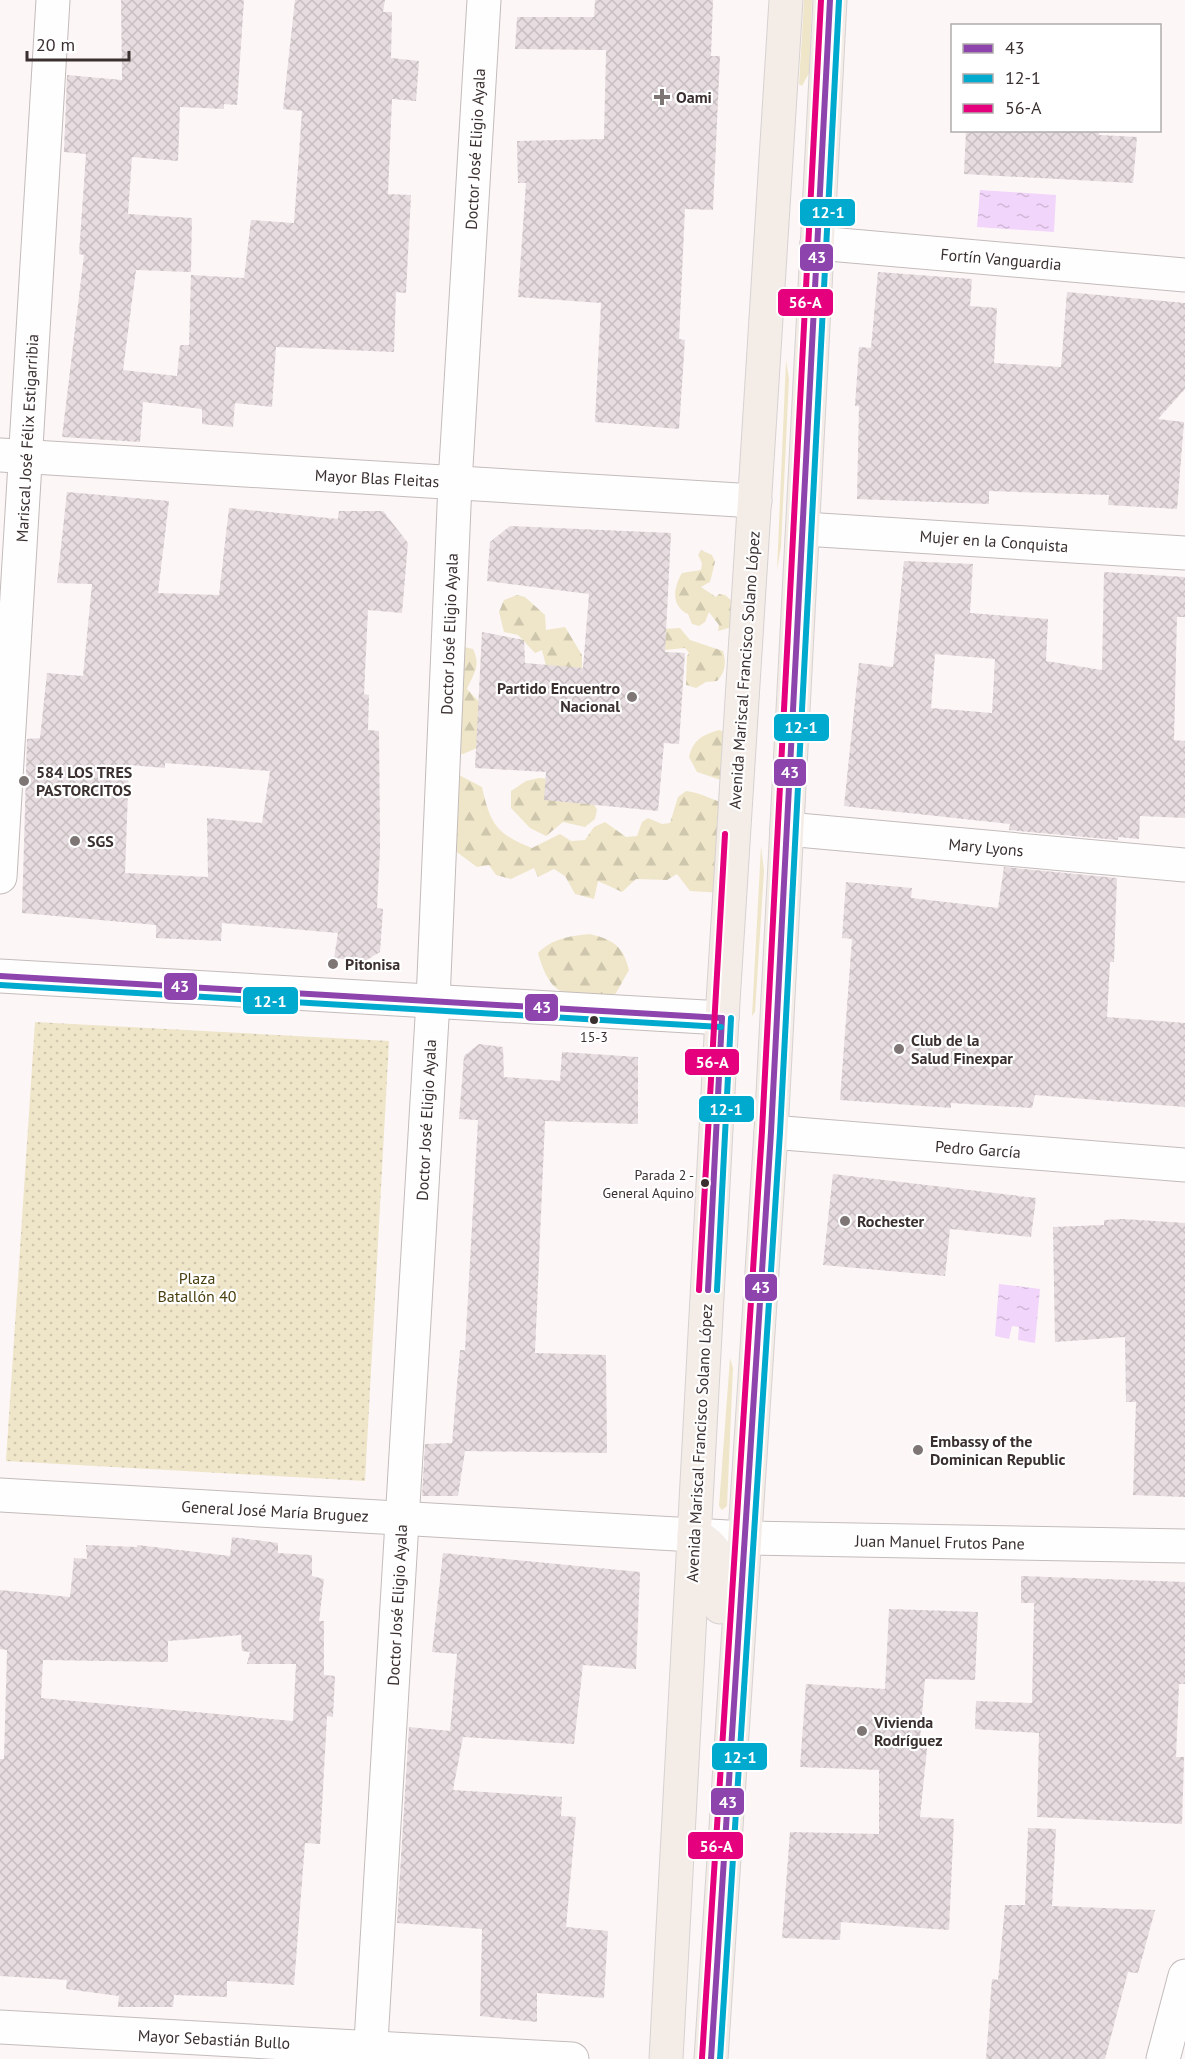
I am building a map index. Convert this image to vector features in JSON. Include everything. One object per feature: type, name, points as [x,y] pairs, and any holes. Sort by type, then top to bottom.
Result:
[{"type":"highway","name":"Avenida Mariscal Francisco Solano López","points":[[666,2059],[722,1018],[786,0]]},
{"type":"highway","points":[[711,2059],[771,1132],[830,0]]},
{"type":"highway","points":[[694,1535],[710,1543],[718,1554],[721,1566],[710,1832],[712,1862],[722,1896]]},
{"type":"street","name":"Mariscal José Félix Estigarribia","points":[[0,877],[13,456],[53,0]]},
{"type":"street","name":"Doctor José Eligio Ayala","points":[[370,2054],[433,1001],[455,483],[484,0]]},
{"type":"street","name":"Fortín Vanguardia","points":[[817,243],[1185,275]]},
{"type":"street","name":"Mayor Blas Fleitas","points":[[13,456],[755,501]]},
{"type":"street","name":"Mujer en la Conquista","points":[[804,529],[1185,553]]},
{"type":"street","name":"Mary Lyons","points":[[787,829],[1185,865]]},
{"type":"street","points":[[0,976],[722,1018]]},
{"type":"street","name":"Pedro García","points":[[771,1132],[1185,1165]]},
{"type":"street","name":"General José María Bruguez","points":[[0,1495],[694,1535]]},
{"type":"street","name":"Juan Manuel Frutos Pane","points":[[694,1535],[745,1538],[1185,1546]]},
{"type":"street","points":[[1163,2059],[1185,1976]]},
{"type":"street","name":"Mayor Sebastián Bullo","points":[[0,2027],[370,2054],[572,2059]]},
{"type":"green space","points":[[804,0],[812,0],[809,73],[802,86],[799,84]]},
{"type":"green space","points":[[786,360],[789,379],[781,547],[777,570]]},
{"type":"green space","points":[[701,550],[712,555],[715,562],[710,582],[701,587],[716,597],[719,594],[725,595],[737,605],[735,626],[718,631],[719,625],[709,612],[705,622],[699,626],[692,624],[688,614],[682,611],[676,601],[675,590],[682,573],[701,570],[702,563],[698,555]]},
{"type":"green space","points":[[517,595],[525,597],[545,615],[546,630],[565,627],[582,655],[582,669],[548,674],[542,650],[535,653],[518,635],[504,632],[499,612],[504,600]]},
{"type":"green space","points":[[680,628],[690,640],[723,651],[724,667],[717,681],[706,682],[696,688],[686,685],[689,653],[685,648],[665,650],[663,629]]},
{"type":"green space","points":[[455,645],[473,649],[476,665],[467,689],[486,709],[503,737],[463,754],[452,753]]},
{"type":"green space","points":[[719,730],[733,734],[724,781],[697,772],[689,757],[693,746],[699,739]]},
{"type":"green space","points":[[459,775],[482,787],[488,810],[496,826],[502,832],[532,848],[560,834],[571,841],[585,840],[594,827],[605,822],[626,837],[637,836],[642,822],[648,818],[662,824],[670,823],[678,797],[686,791],[728,805],[723,893],[690,891],[677,874],[667,880],[636,879],[622,892],[598,881],[594,899],[575,894],[565,876],[554,869],[538,877],[534,868],[511,879],[496,875],[489,865],[477,867],[454,850]]},
{"type":"green space","points":[[539,778],[583,781],[597,810],[595,819],[585,827],[563,822],[546,836],[530,828],[511,808],[511,791],[526,781]]},
{"type":"green space","points":[[761,846],[764,871],[755,1012],[752,1016]]},
{"type":"green space","points":[[590,934],[616,945],[627,962],[629,970],[612,1000],[563,992],[549,980],[543,969],[538,953],[544,948],[569,937]]},
{"type":"green space","name":"Plaza Batallón 40","points":[[35,1022],[389,1041],[365,1481],[6,1461]]},
{"type":"green space","points":[[730,1358],[733,1368],[727,1506],[722,1510],[719,1506]]},
{"type":"water","points":[[980,190],[1056,195],[1054,232],[977,227]]},
{"type":"water","points":[[999,1284],[1040,1289],[1035,1343],[1018,1340],[1019,1327],[1012,1326],[1009,1339],[995,1336]]},
{"type":"building","points":[[121,0],[244,0],[237,105],[224,104],[224,109],[180,107],[178,161],[132,157],[128,214],[192,218],[191,272],[136,270],[123,370],[177,376],[180,345],[189,345],[191,275],[244,278],[251,220],[294,223],[302,111],[283,109],[295,0],[385,0],[383,12],[392,12],[391,58],[419,61],[416,101],[392,99],[388,194],[411,195],[406,293],[396,292],[394,352],[276,347],[272,407],[235,403],[233,427],[202,424],[202,409],[143,402],[140,442],[62,437],[84,255],[79,254],[86,154],[64,152],[67,75],[122,80]]},
{"type":"building","points":[[595,0],[713,0],[711,56],[720,56],[713,210],[685,209],[679,339],[685,340],[679,429],[595,422],[601,303],[518,297],[526,183],[518,183],[517,141],[604,139],[606,50],[515,49],[517,17],[594,17]]},
{"type":"building","points":[[966,132],[1099,132],[1099,135],[1137,137],[1133,183],[964,174]]},
{"type":"building","points":[[878,272],[972,279],[970,306],[997,308],[994,363],[1061,367],[1067,292],[1185,303],[1185,389],[1158,419],[1184,422],[1177,509],[1108,505],[1109,495],[989,491],[989,504],[857,499],[859,406],[855,406],[859,347],[871,348]]},
{"type":"building","points":[[67,492],[169,501],[158,593],[219,595],[229,508],[338,519],[339,511],[383,511],[408,543],[402,613],[368,610],[364,694],[369,695],[368,730],[379,731],[380,849],[377,908],[383,909],[380,952],[365,961],[334,958],[338,933],[222,923],[221,941],[156,938],[156,925],[22,913],[27,739],[40,738],[47,673],[83,676],[92,584],[57,583]],"holes":[[[165,763],[270,771],[262,823],[207,818],[208,877],[125,873],[129,765],[165,768]]]},
{"type":"building","points":[[510,526],[671,533],[665,652],[685,653],[679,744],[664,743],[658,811],[544,800],[546,772],[475,768],[482,632],[524,640],[525,663],[583,668],[589,594],[487,581],[490,542]]},
{"type":"building","points":[[904,561],[973,564],[970,613],[1048,619],[1046,661],[1102,670],[1104,572],[1185,577],[1185,617],[1177,617],[1174,740],[1185,741],[1185,818],[1140,816],[1139,839],[1118,837],[1118,840],[1009,830],[1010,824],[844,806],[859,663],[893,667]],"holes":[[[935,654],[995,659],[992,713],[931,708]]]},
{"type":"building","points":[[1004,867],[1117,878],[1114,962],[1110,962],[1107,1017],[1185,1023],[1185,1107],[1035,1095],[1032,1108],[951,1103],[951,1108],[840,1100],[852,939],[842,938],[846,882],[912,888],[911,898],[998,908]]},
{"type":"building","points":[[479,1044],[503,1047],[504,1077],[560,1081],[562,1052],[638,1057],[638,1124],[545,1121],[535,1353],[606,1355],[607,1453],[465,1451],[458,1496],[422,1496],[425,1444],[452,1443],[460,1350],[465,1350],[478,1120],[459,1119],[464,1056]]},
{"type":"building","points":[[833,1174],[1036,1198],[1031,1237],[950,1229],[945,1276],[823,1265]]},
{"type":"building","points":[[1104,1220],[1185,1223],[1185,1497],[1133,1495],[1136,1402],[1126,1402],[1125,1337],[1055,1342],[1053,1227],[1104,1225]]},
{"type":"building","points":[[232,1537],[278,1543],[278,1553],[312,1555],[312,1576],[324,1579],[319,1621],[324,1621],[324,1675],[335,1676],[333,1717],[327,1716],[320,1844],[305,1843],[294,1985],[227,1981],[227,1997],[174,1995],[173,2007],[118,2007],[119,1996],[66,1989],[67,1980],[0,1976],[0,1759],[4,1759],[7,1650],[0,1649],[0,1590],[70,1597],[74,1558],[87,1559],[86,1545],[137,1547],[137,1545],[230,1556]],"holes":[[[241,1635],[242,1651],[250,1652],[247,1664],[296,1664],[293,1721],[41,1698],[43,1660],[168,1662],[168,1641]]]},
{"type":"building","points":[[443,1553],[640,1572],[636,1669],[583,1665],[574,1744],[463,1737],[453,1790],[562,1797],[561,1816],[576,1817],[566,1927],[608,1931],[604,1998],[537,1993],[537,2022],[480,2016],[482,1929],[397,1923],[409,1727],[450,1731],[457,1654],[432,1652]]},
{"type":"building","points":[[1021,1576],[1185,1582],[1185,1684],[1179,1684],[1176,1757],[1184,1757],[1182,1824],[1037,1817],[1039,1733],[975,1729],[976,1701],[1032,1703],[1034,1603],[1021,1603]]},
{"type":"building","points":[[889,1609],[978,1612],[975,1680],[925,1679],[920,1739],[928,1739],[920,1817],[954,1819],[949,1930],[841,1922],[840,1940],[782,1938],[790,1832],[879,1834],[879,1770],[800,1767],[806,1684],[885,1689]]},
{"type":"building","points":[[1028,1828],[1056,1829],[1052,1906],[1155,1910],[1138,1973],[1128,1972],[1105,2059],[986,2059],[992,1979],[998,1980],[1005,1905],[1025,1905]]},
{"type":"transit line","name":"56-A","points":[[702,2058],[762,1131],[821,0]]},
{"type":"transit line","name":"43","points":[[711,2059],[771,1132],[830,0]]},
{"type":"transit line","name":"12-1","points":[[720,2059],[780,1132],[839,0]]},
{"type":"transit line","name":"56-A","points":[[699,1290],[725,834]]},
{"type":"transit line","name":"43","points":[[0,976],[722,1018]]},
{"type":"transit line","name":"12-1","points":[[0,985],[721,1027]]},
{"type":"transit line","name":"43","points":[[708,1290],[722,1018]]},
{"type":"transit line","name":"12-1","points":[[717,1290],[731,1018]]},
{"type":"place","name":"Oami","points":[[662,97]]},
{"type":"place","name":"Partido Encuentro Nacional","points":[[632,697]]},
{"type":"place","name":"584 LOS TRES PASTORCITOS","points":[[24,781]]},
{"type":"place","name":"SGS","points":[[75,841]]},
{"type":"place","name":"Pitonisa","points":[[333,964]]},
{"type":"place","name":"15-3","points":[[594,1020]]},
{"type":"place","name":"Club de la Salud Finexpar","points":[[899,1049]]},
{"type":"place","name":"Parada 2 - General Aquino","points":[[705,1183]]},
{"type":"place","name":"Rochester","points":[[845,1221]]},
{"type":"place","name":"Embassy of the Dominican Republic","points":[[918,1450]]},
{"type":"place","name":"Vivienda Rodríguez","points":[[862,1731]]}]
